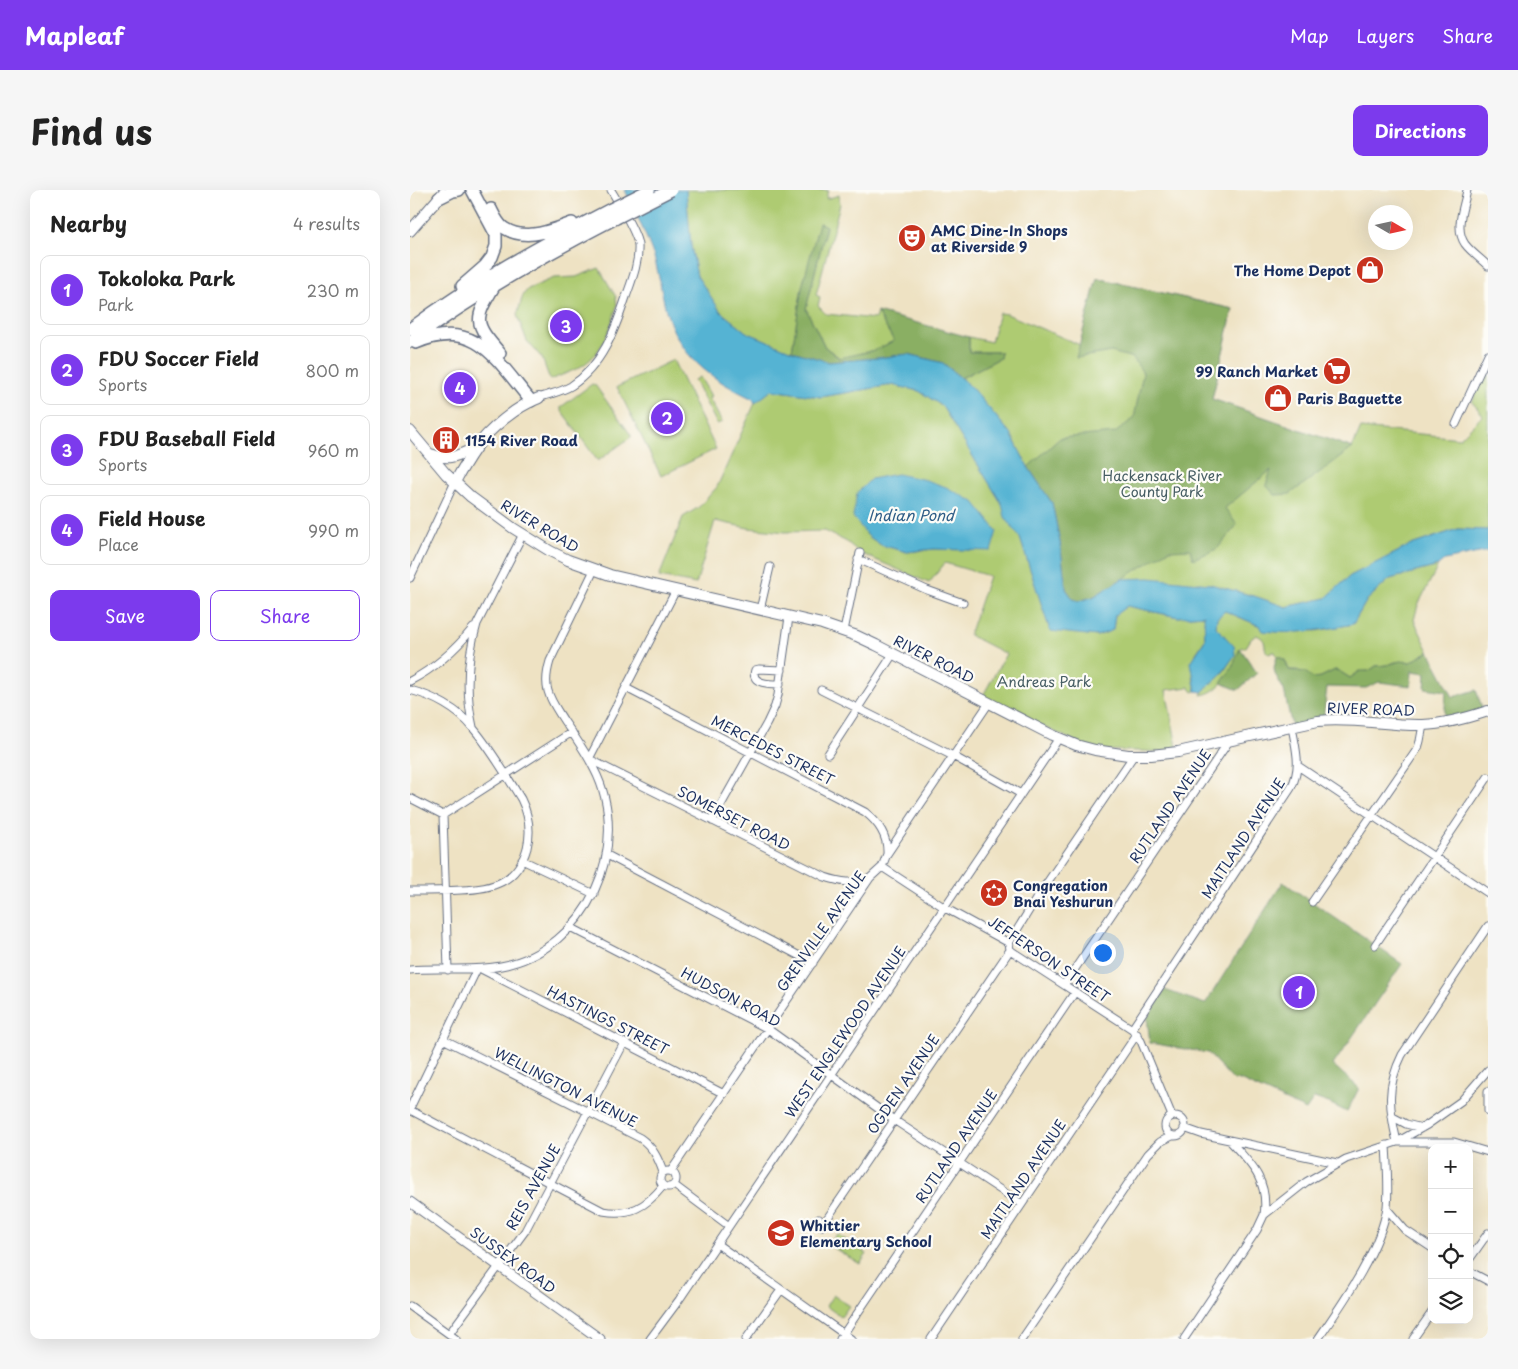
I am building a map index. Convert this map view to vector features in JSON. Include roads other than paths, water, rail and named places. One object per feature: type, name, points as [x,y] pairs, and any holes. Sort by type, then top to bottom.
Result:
[{"type":"highway","points":[[442,194],[459,190]]},
{"type":"highway","points":[[410,342],[496,283],[558,248],[649,190]]},
{"type":"highway","points":[[410,329],[479,282],[523,256],[614,213],[671,190]]},
{"type":"highway","points":[[476,191],[504,228],[526,234],[544,232],[614,213]]},
{"type":"highway","points":[[421,321],[492,258],[496,246],[496,235],[476,191]]},
{"type":"highway","points":[[496,283],[480,311],[480,327],[487,339],[535,399]]},
{"type":"highway","points":[[410,346],[429,338],[440,336],[459,336],[478,342],[535,399]]},
{"type":"main road","points":[[410,231],[442,194]]},
{"type":"main road","points":[[455,482],[475,448],[489,432],[511,414],[535,399]]},
{"type":"main road","name":"RIVER ROAD","points":[[410,431],[455,482],[489,511],[523,534],[568,560],[594,570],[844,631],[876,645],[1059,738],[1095,750],[1134,755],[1170,754],[1318,721],[1343,719],[1423,725],[1454,721],[1488,711]]},
{"type":"main road","points":[[430,454],[449,458],[475,448]]},
{"type":"street","points":[[535,399],[570,386],[581,378],[596,363],[604,351],[621,314],[637,263],[638,243],[611,190]]},
{"type":"street","points":[[1467,190],[1460,221],[1460,234],[1466,245],[1488,266]]},
{"type":"street","points":[[1456,424],[1488,354]]},
{"type":"street","points":[[410,578],[455,482]]},
{"type":"street","points":[[410,681],[445,657],[468,635],[476,624],[523,534]]},
{"type":"street","points":[[844,631],[859,556],[927,590],[963,603]]},
{"type":"street","points":[[760,610],[770,567]]},
{"type":"street","points":[[410,970],[448,970],[501,966],[526,958],[549,945],[570,927],[594,894],[603,872],[607,855],[608,811],[600,783],[589,759],[555,707],[548,693],[547,684],[550,661],[594,570]]},
{"type":"street","points":[[589,759],[676,590]]},
{"type":"street","points":[[712,821],[775,706],[780,684],[789,617]]},
{"type":"street","points":[[473,727],[468,700],[467,669],[476,624]]},
{"type":"street","points":[[828,754],[893,654]]},
{"type":"street","points":[[780,684],[757,681],[754,678],[754,672],[758,669],[782,670]]},
{"type":"street","name":"MERCEDES STREET","points":[[626,688],[865,812],[884,834],[887,854]]},
{"type":"street","points":[[410,690],[434,699],[452,709],[473,727],[506,774],[523,803],[529,822],[528,841],[522,860],[507,878],[482,889],[410,891]]},
{"type":"street","points":[[821,690],[953,756],[1021,794]]},
{"type":"street","name":"GRENVILLE AVENUE","points":[[671,1171],[870,878],[882,867],[887,854],[989,703]]},
{"type":"street","points":[[1312,902],[1418,748],[1423,725]]},
{"type":"street","name":"MAITLAND AVENUE","points":[[931,1339],[1022,1204],[1292,788],[1298,766],[1292,727]]},
{"type":"street","points":[[443,815],[572,732]]},
{"type":"street","name":"WEST ENGLEWOOD AVENUE","points":[[650,1339],[679,1300],[1059,738]]},
{"type":"street","name":"RUTLAND AVENUE","points":[[1064,985],[1229,741]]},
{"type":"street","name":"OGDEN AVENUE","points":[[819,1219],[822,1226],[1009,946],[1036,899],[1134,755]]},
{"type":"street","name":"SOMERSET ROAD","points":[[589,759],[825,877],[849,882],[861,882],[870,878]]},
{"type":"street","points":[[1298,766],[1488,893]]},
{"type":"street","points":[[1375,945],[1488,777]]},
{"type":"street","points":[[410,798],[443,815]]},
{"type":"street","points":[[443,815],[448,970]]},
{"type":"street","points":[[607,855],[813,963]]},
{"type":"street","points":[[522,860],[594,894]]},
{"type":"street","name":"JEFFERSON STREET","points":[[882,867],[945,908],[1009,946],[1134,1032]]},
{"type":"street","points":[[1396,1142],[1391,1116],[1393,1076],[1402,1055],[1488,926]]},
{"type":"street","name":"HUDSON ROAD","points":[[570,927],[768,1029],[894,1120],[1022,1204]]},
{"type":"street","points":[[479,968],[410,1109],[595,1208],[612,1213],[630,1211],[651,1200],[663,1186]]},
{"type":"street","name":"HASTINGS STREET","points":[[479,968],[724,1094]]},
{"type":"street","name":"RUTLAND AVENUE","points":[[842,1336],[1075,992]]},
{"type":"street","points":[[1134,1032],[1141,1041],[1172,1116]]},
{"type":"street","name":"WELLINGTON AVENUE","points":[[443,1039],[640,1138],[647,1143],[657,1156],[663,1172]]},
{"type":"street","name":"REIS AVENUE","points":[[449,1334],[525,1231],[624,1043]]},
{"type":"street","points":[[1264,1215],[1306,1182],[1337,1164],[1362,1153],[1396,1142],[1422,1128],[1461,1100],[1488,1070]]},
{"type":"street","points":[[1488,1091],[1488,1111]]},
{"type":"street","points":[[1022,1339],[1148,1154],[1160,1142],[1181,1134],[1185,1125],[1179,1117],[1172,1116],[1166,1120],[1167,1132],[1172,1136]]},
{"type":"street","points":[[1391,1116],[1406,1124],[1422,1128]]},
{"type":"street","points":[[1184,1128],[1337,1164]]},
{"type":"street","points":[[1184,1339],[1257,1230],[1264,1215],[1265,1196],[1260,1179],[1250,1162],[1229,1140]]},
{"type":"street","points":[[1396,1142],[1454,1142],[1488,1152]]},
{"type":"street","points":[[1318,1339],[1364,1265],[1378,1237],[1388,1196],[1386,1146]]},
{"type":"street","points":[[671,1171],[676,1177],[674,1185],[670,1188],[663,1186],[659,1180],[663,1172],[671,1171]]},
{"type":"street","points":[[674,1185],[729,1226]]},
{"type":"street","name":"SUSSEX ROAD","points":[[410,1202],[600,1339]]},
{"type":"street","points":[[1386,1209],[1405,1230],[1428,1245]]},
{"type":"street","points":[[1473,1254],[1488,1233]]},
{"type":"street","points":[[717,1244],[842,1336],[851,1339]]},
{"type":"street","points":[[1473,1273],[1488,1281]]},
{"type":"street","points":[[746,1339],[781,1290]]},
{"type":"street","points":[[410,1306],[456,1339]]},
{"type":"street","points":[[1413,1339],[1428,1318]]},
{"type":"water","points":[[625,190],[686,190],[691,246],[697,276],[721,312],[746,332],[792,351],[829,362],[908,354],[943,363],[970,386],[1011,434],[1028,467],[1052,503],[1060,542],[1066,589],[1073,599],[1079,601],[1093,597],[1122,579],[1149,578],[1210,584],[1286,607],[1326,598],[1350,576],[1411,545],[1458,529],[1488,530],[1488,551],[1445,560],[1438,566],[1390,579],[1367,600],[1353,624],[1297,632],[1263,631],[1260,626],[1225,611],[1217,618],[1216,627],[1234,646],[1235,655],[1220,676],[1202,692],[1196,691],[1191,662],[1205,640],[1204,615],[1178,617],[1127,606],[1115,615],[1113,630],[1097,636],[1050,631],[1020,538],[1005,517],[1002,504],[942,406],[919,391],[892,385],[821,397],[772,390],[755,403],[753,399],[714,377],[692,358],[675,334],[669,320],[654,257]]},
{"type":"water","name":"Indian Pond","points":[[897,474],[926,480],[946,487],[974,502],[997,531],[991,551],[934,549],[907,552],[881,545],[868,536],[853,517],[857,493],[871,479]]},
{"type":"place","name":"AMC Dine-In Shops at Riverside 9","points":[[912,238]]},
{"type":"place","name":"The Home Depot","points":[[1370,270]]},
{"type":"place","name":"FDU Baseball Field","points":[[566,326]]},
{"type":"place","name":"99 Ranch Market","points":[[1337,371]]},
{"type":"place","name":"Field House","points":[[460,388]]},
{"type":"place","name":"Paris Baguette","points":[[1278,398]]},
{"type":"place","name":"FDU Soccer Field","points":[[667,418]]},
{"type":"place","name":"1154 River Road","points":[[446,440]]},
{"type":"place","name":"Congregation Bnai Yeshurun","points":[[994,893]]},
{"type":"place","name":"Tokoloka Park","points":[[1299,992]]},
{"type":"place","name":"Whittier Elementary School","points":[[781,1233]]},
{"type":"park label","name":"Hackensack River County Park","points":[[1162,484]]},
{"type":"park label","name":"Andreas Park","points":[[1044,681]]}]
